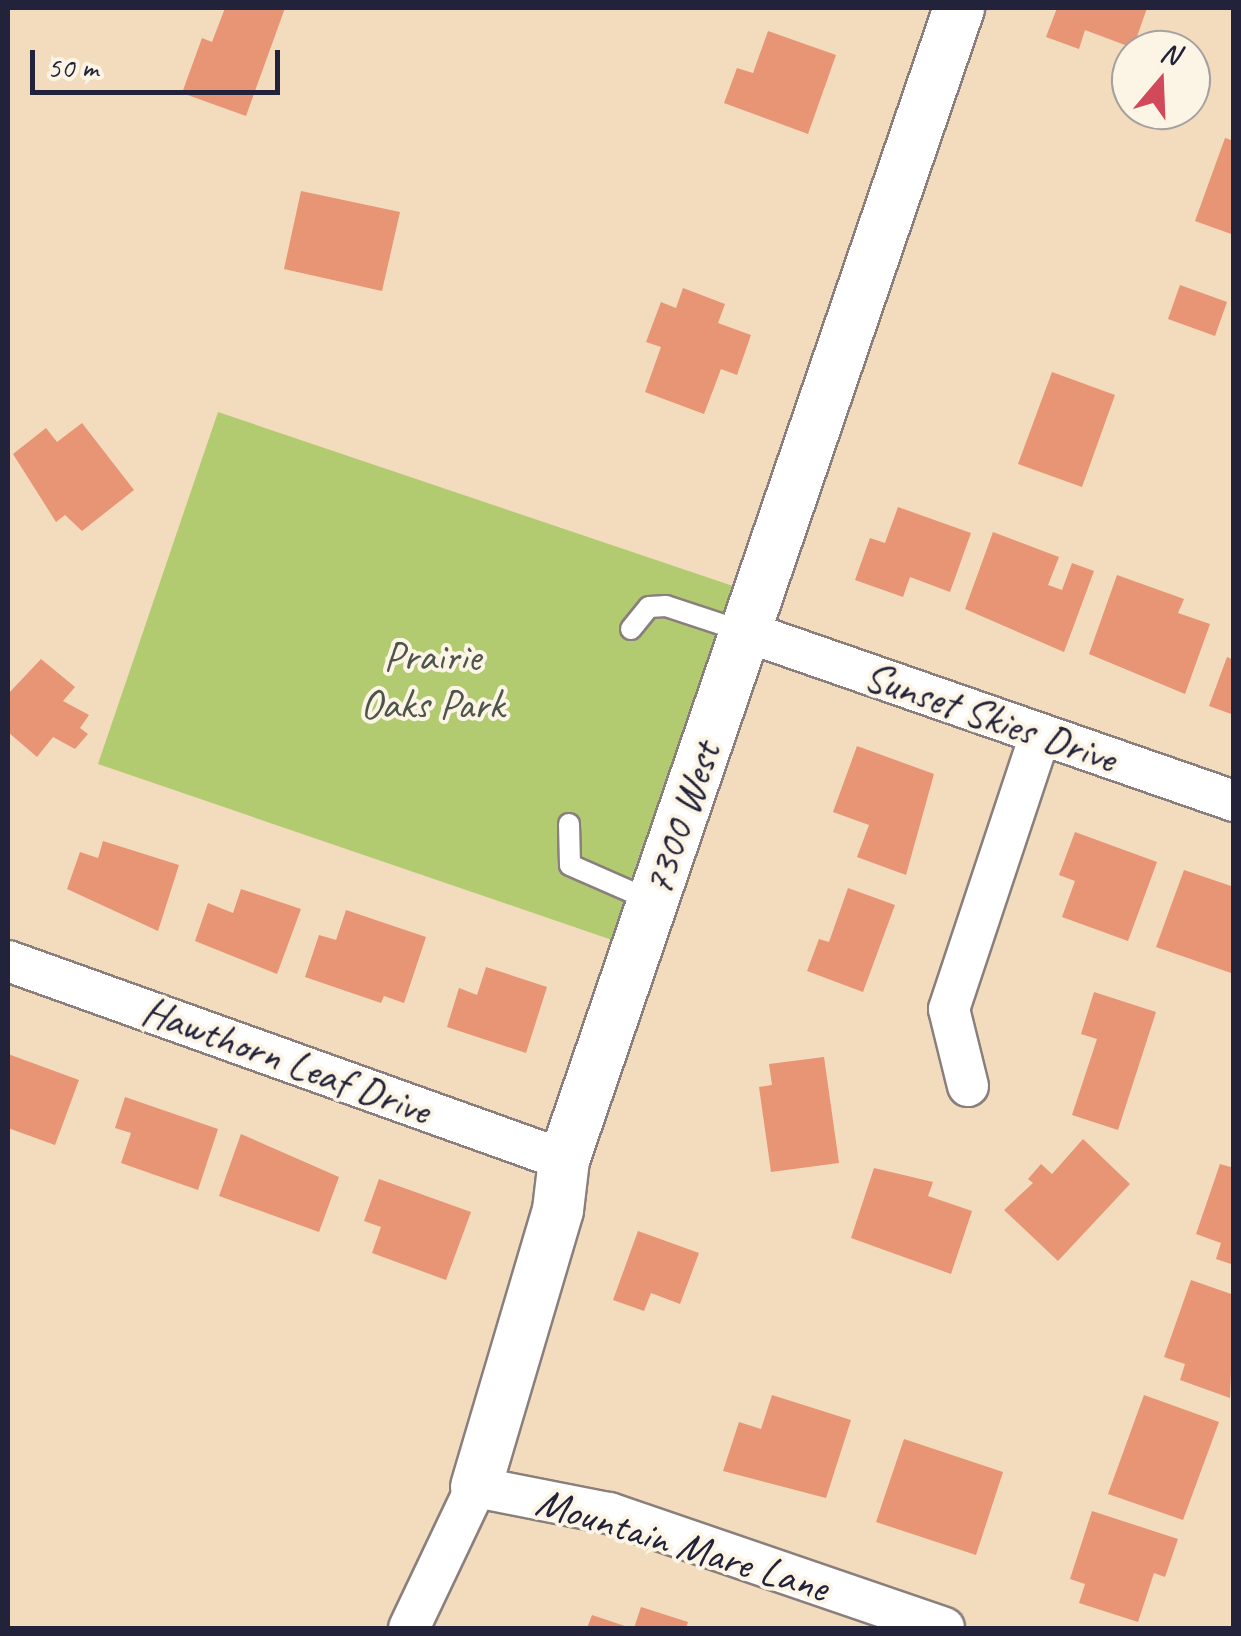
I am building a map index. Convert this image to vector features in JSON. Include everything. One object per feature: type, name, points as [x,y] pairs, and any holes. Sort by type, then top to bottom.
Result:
[{"type":"street","name":"7300 West","points":[[408,1628],[476,1487],[558,1210],[564,1160],[959,8]]},
{"type":"street","name":"Sunset Skies Drive","points":[[747,632],[1234,801]]},
{"type":"street","points":[[968,1086],[950,1010],[1040,736]]},
{"type":"street","name":"Hawthorn Leaf Drive","points":[[8,961],[564,1160]]},
{"type":"street","name":"Mountain Mare Lane","points":[[476,1487],[609,1513],[944,1628]]},
{"type":"lane","points":[[631,629],[649,608],[666,606],[747,632]]},
{"type":"lane","points":[[568,824],[570,864],[653,901]]},
{"type":"green space","name":"Prairie Oaks Park","points":[[218,412],[736,587],[615,941],[98,764]]},
{"type":"building","points":[[225,8],[285,8],[246,116],[182,93],[202,38],[212,42]]},
{"type":"building","points":[[1057,8],[1147,8],[1139,30],[1111,30],[1111,40],[1085,30],[1079,49],[1046,37]]},
{"type":"building","points":[[768,31],[836,55],[808,134],[724,103],[737,68],[753,73]]},
{"type":"building","points":[[1225,138],[1234,141],[1234,235],[1195,221]]},
{"type":"building","points":[[301,191],[400,212],[382,291],[284,269]]},
{"type":"building","points":[[1180,285],[1227,302],[1215,336],[1168,319]]},
{"type":"building","points":[[683,288],[725,304],[718,323],[751,335],[737,375],[721,369],[704,414],[645,392],[661,347],[646,342],[661,302],[676,308]]},
{"type":"building","points":[[1052,372],[1115,395],[1082,487],[1018,464]]},
{"type":"building","points":[[82,423],[134,490],[82,531],[65,515],[56,522],[13,454],[46,428],[57,442]]},
{"type":"building","points":[[898,507],[971,533],[950,592],[910,577],[903,597],[855,580],[870,538],[885,543]]},
{"type":"building","points":[[993,532],[1059,557],[1048,585],[1062,590],[1072,563],[1094,571],[1064,652],[965,609]]},
{"type":"building","points":[[1117,575],[1184,599],[1178,613],[1210,624],[1185,694],[1089,654]]},
{"type":"building","points":[[1227,657],[1234,660],[1234,715],[1209,706]]},
{"type":"building","points":[[41,659],[75,687],[63,701],[89,715],[80,728],[88,734],[75,749],[53,737],[37,757],[8,732],[8,694]]},
{"type":"building","points":[[857,746],[934,774],[906,875],[857,857],[869,825],[833,812]]},
{"type":"building","points":[[1075,832],[1157,862],[1128,941],[1062,917],[1075,881],[1059,875]]},
{"type":"building","points":[[103,841],[179,865],[158,931],[67,889],[80,852],[98,858]]},
{"type":"building","points":[[1184,870],[1234,887],[1234,974],[1156,947]]},
{"type":"building","points":[[848,888],[895,905],[863,992],[807,971],[819,939],[829,942]]},
{"type":"building","points":[[241,889],[301,909],[277,974],[195,941],[208,903],[233,913]]},
{"type":"building","points":[[346,910],[426,937],[404,1003],[384,996],[381,1003],[305,977],[319,935],[336,940]]},
{"type":"building","points":[[486,967],[547,987],[526,1053],[447,1027],[459,988],[477,995]]},
{"type":"building","points":[[1094,992],[1156,1012],[1118,1130],[1072,1115],[1097,1039],[1081,1034]]},
{"type":"building","points":[[8,1054],[79,1080],[55,1145],[8,1128]]},
{"type":"building","points":[[824,1057],[839,1163],[771,1172],[759,1087],[772,1085],[769,1064]]},
{"type":"building","points":[[125,1097],[218,1129],[198,1190],[121,1163],[131,1133],[115,1128]]},
{"type":"building","points":[[241,1134],[339,1177],[319,1232],[219,1196]]},
{"type":"building","points":[[1083,1139],[1130,1184],[1058,1261],[1004,1210],[1033,1183],[1028,1179],[1041,1164],[1052,1174]]},
{"type":"building","points":[[1220,1164],[1234,1168],[1234,1265],[1216,1259],[1221,1243],[1196,1234]]},
{"type":"building","points":[[874,1168],[933,1182],[928,1196],[972,1211],[951,1274],[851,1238]]},
{"type":"building","points":[[379,1179],[471,1212],[446,1280],[372,1253],[381,1227],[364,1221]]},
{"type":"building","points":[[638,1231],[699,1253],[680,1304],[651,1293],[644,1311],[613,1300]]},
{"type":"building","points":[[1191,1280],[1234,1295],[1230,1398],[1180,1380],[1185,1364],[1164,1357]]},
{"type":"building","points":[[772,1395],[851,1420],[826,1498],[723,1471],[739,1422],[761,1429]]},
{"type":"building","points":[[1144,1395],[1219,1422],[1183,1520],[1108,1494]]},
{"type":"building","points":[[904,1439],[1003,1472],[976,1555],[876,1522]]},
{"type":"building","points":[[1092,1511],[1178,1539],[1165,1577],[1154,1573],[1138,1622],[1079,1603],[1085,1584],[1070,1579]]},
{"type":"building","points":[[641,1607],[688,1622],[686,1628],[634,1628]]},
{"type":"building","points":[[592,1615],[631,1628],[587,1628]]}]
